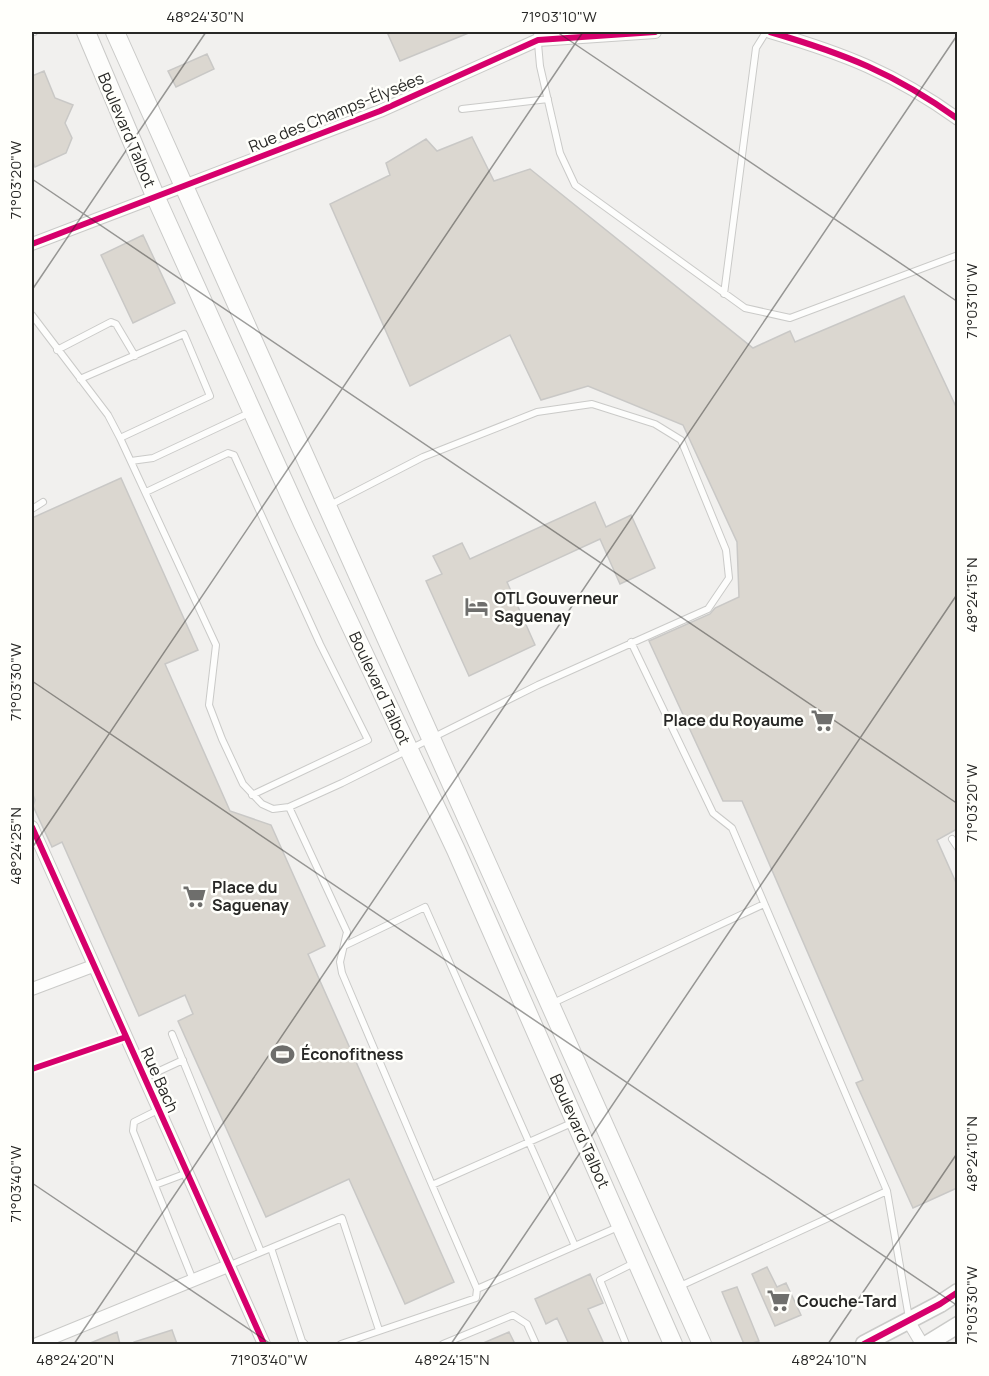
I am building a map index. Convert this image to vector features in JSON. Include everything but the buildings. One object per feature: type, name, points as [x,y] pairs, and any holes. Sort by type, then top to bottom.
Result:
[{"type":"main road","name":"Boulevard Talbot","points":[[86,32],[156,198],[252,411],[456,850],[673,1344]]},
{"type":"main road","name":"Boulevard Talbot","points":[[115,32],[702,1344]]},
{"type":"street","name":"Rue des Champs-Élysées","points":[[32,244],[380,111],[537,36],[655,32]]},
{"type":"street","points":[[768,32],[822,47],[872,66],[921,93],[957,119]]},
{"type":"street","name":"Rue Bach","points":[[32,827],[264,1344]]},
{"type":"street","points":[[32,989],[93,966]]},
{"type":"street","points":[[38,1344],[228,1266]]},
{"type":"street","points":[[864,1344],[909,1322],[957,1292]]},
{"type":"street","points":[[909,1322],[922,1344]]},
{"type":"street","points":[[927,1344],[957,1325]]},
{"type":"lane","points":[[724,294],[756,48],[768,32]]},
{"type":"lane","points":[[537,36],[540,66],[560,153],[575,185],[745,308],[790,318],[957,255]]},
{"type":"lane","points":[[462,110],[548,99]]},
{"type":"lane","points":[[32,315],[108,415],[120,438],[216,645],[209,705],[243,784],[252,795],[273,809],[289,807],[410,751],[430,737],[631,642],[708,609],[729,578],[726,550],[681,440],[655,424],[592,404],[537,412],[423,457],[327,507]]},
{"type":"lane","points":[[57,350],[111,322],[116,324],[135,356]]},
{"type":"lane","points":[[80,379],[184,334],[210,396],[120,438]]},
{"type":"lane","points":[[131,461],[153,458],[252,411]]},
{"type":"lane","points":[[146,492],[228,453],[234,455],[320,644],[368,740],[252,795]]},
{"type":"lane","points":[[32,509],[43,502]]},
{"type":"lane","points":[[631,642],[713,813],[732,828],[887,1191],[909,1322]]},
{"type":"lane","points":[[289,807],[347,932],[340,962],[342,973],[477,1290],[476,1298],[341,1344]]},
{"type":"lane","points":[[952,839],[957,848]]},
{"type":"lane","points":[[550,1004],[764,904]]},
{"type":"lane","points":[[344,946],[425,907],[575,1246]]},
{"type":"lane","points":[[172,1034],[261,1252]]},
{"type":"lane","points":[[144,1078],[183,1060]]},
{"type":"lane","points":[[159,1110],[134,1122],[134,1131],[194,1280]]},
{"type":"lane","points":[[432,1185],[576,1121]]},
{"type":"lane","points":[[155,1185],[187,1173]]},
{"type":"lane","points":[[678,1287],[887,1191]]},
{"type":"lane","points":[[228,1266],[342,1218],[379,1330]]},
{"type":"lane","points":[[477,1290],[621,1226]]},
{"type":"lane","points":[[271,1248],[302,1341],[305,1344]]},
{"type":"lane","points":[[627,1344],[600,1280],[637,1261]]},
{"type":"lane","points":[[443,1344],[513,1315],[527,1324],[536,1344]]},
{"type":"cycle path","points":[[32,244],[380,111],[538,40],[655,32]]},
{"type":"cycle path","points":[[770,32],[822,48],[868,66],[912,89],[958,119]]},
{"type":"cycle path","points":[[32,827],[264,1344]]},
{"type":"cycle path","points":[[32,1069],[126,1037]]},
{"type":"cycle path","points":[[864,1344],[958,1292]]},
{"type":"place","name":"OTL Gouverneur Saguenay","points":[[476,607]]},
{"type":"place","name":"Place du Royaume","points":[[822,720]]},
{"type":"place","name":"Place du Saguenay","points":[[194,896]]},
{"type":"place","name":"Éconofitness","points":[[283,1054]]},
{"type":"place","name":"Couche-Tard","points":[[779,1301]]}]
